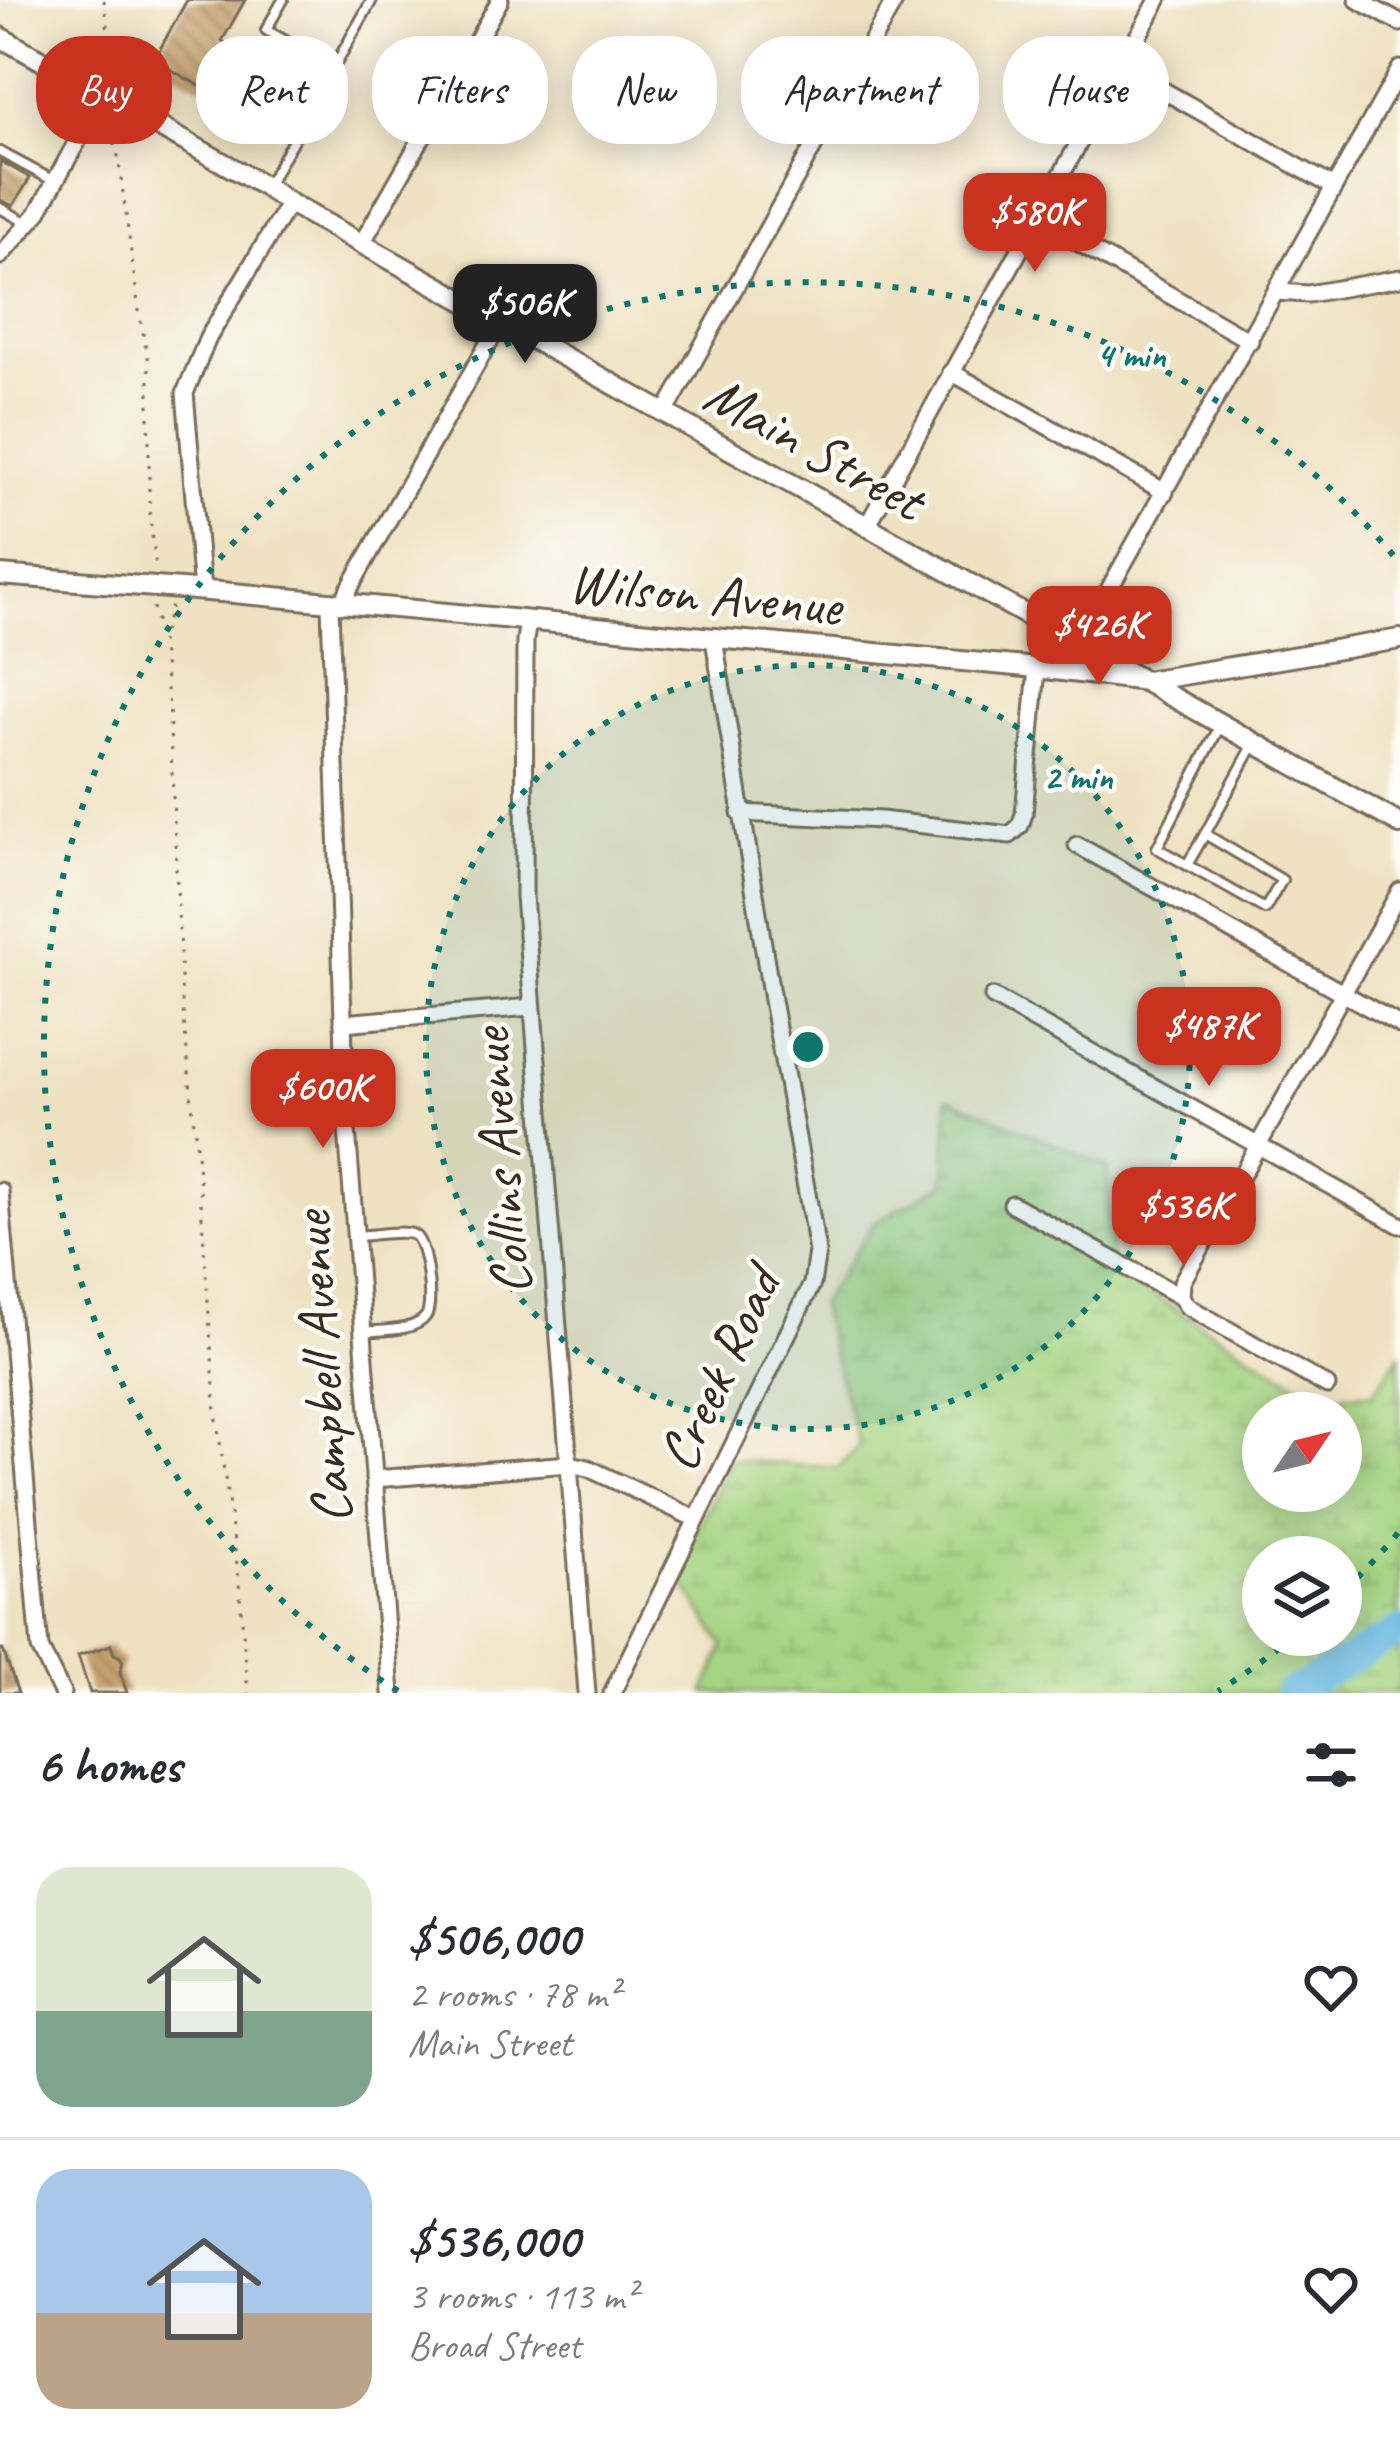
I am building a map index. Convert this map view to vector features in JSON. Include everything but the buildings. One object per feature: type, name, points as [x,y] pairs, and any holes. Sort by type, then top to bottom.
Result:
[{"type":"street","points":[[362,244],[500,0]]},
{"type":"street","points":[[665,413],[895,0]]},
{"type":"street","points":[[1137,36],[1158,0]]},
{"type":"street","points":[[1358,0],[1400,23]]},
{"type":"street","name":"Main Street","points":[[0,37],[36,54]]},
{"type":"street","points":[[1078,646],[1400,69]]},
{"type":"street","points":[[1169,94],[1334,187]]},
{"type":"street","name":"Main Street","points":[[172,128],[362,244],[1400,824]]},
{"type":"street","points":[[0,256],[29,224],[76,144]]},
{"type":"street","points":[[866,526],[1078,144]]},
{"type":"street","points":[[202,591],[185,393],[208,338],[290,203]]},
{"type":"street","points":[[1037,219],[1250,341]]},
{"type":"street","points":[[1277,292],[1308,294],[1400,278]]},
{"type":"street","name":"Campbell Avenue","points":[[392,1693],[346,1117],[337,605],[501,321]]},
{"type":"street","points":[[951,372],[1165,492]]},
{"type":"street","name":"Wilson Avenue","points":[[0,574],[1146,680],[1400,639]]},
{"type":"street","name":"Collins Avenue","points":[[528,622],[524,896],[587,1693]]},
{"type":"street","name":"Creek Road","points":[[612,1693],[812,1284],[817,1252],[713,639]]},
{"type":"street","points":[[740,813],[881,820],[1010,835],[1024,814],[1037,668]]},
{"type":"street","points":[[1077,845],[1400,1025]]},
{"type":"street","points":[[1181,1297],[1182,1282],[1400,891]]},
{"type":"street","points":[[993,997],[1400,1225]]},
{"type":"street","points":[[343,1023],[531,1006]]},
{"type":"street","points":[[0,1191],[40,1648],[62,1693]]},
{"type":"street","points":[[1012,1204],[1181,1297],[1187,1306],[1327,1386]]},
{"type":"street","points":[[374,1479],[570,1464],[696,1519]]},
{"type":"lane","points":[[277,36],[266,30],[283,0]]},
{"type":"lane","points":[[348,41],[372,0]]},
{"type":"lane","points":[[266,187],[290,144]]},
{"type":"lane","points":[[0,152],[56,182]]},
{"type":"lane","points":[[0,208],[29,224]]},
{"type":"lane","points":[[1205,834],[1282,880],[1265,910],[1156,848],[1221,725]]},
{"type":"lane","points":[[1187,866],[1254,744]]},
{"type":"lane","points":[[356,1237],[417,1236],[423,1245],[430,1308],[425,1319],[412,1326],[363,1332]]},
{"type":"path","points":[[104,0],[109,36]]},
{"type":"path","points":[[114,144],[150,374],[147,465],[154,577]]},
{"type":"path","points":[[153,600],[161,644]]},
{"type":"path","points":[[173,602],[161,644],[170,725],[182,1000],[213,1382],[238,1571],[248,1693]]},
{"type":"green space","points":[[948,1097],[1107,1167],[1111,1269],[1311,1392],[1242,1392],[1242,1512],[1362,1512],[1362,1394],[1373,1393],[1400,1355],[1400,1693],[705,1693],[724,1646],[677,1573],[730,1460],[838,1468],[859,1446],[819,1305],[874,1223],[945,1183]]},
{"type":"waterway","points":[[1290,1693],[1400,1631]]}]
